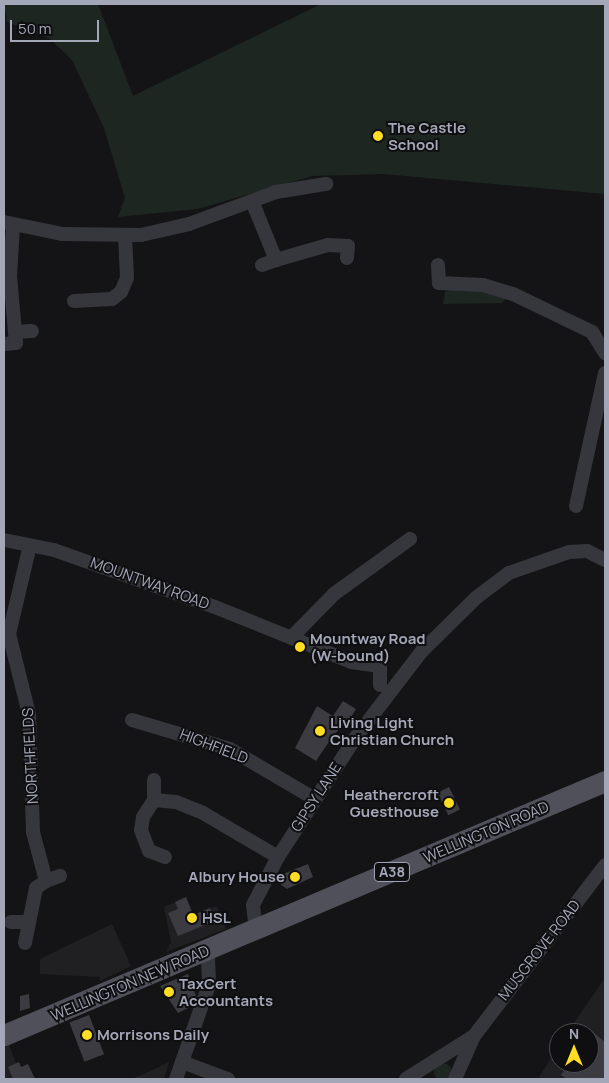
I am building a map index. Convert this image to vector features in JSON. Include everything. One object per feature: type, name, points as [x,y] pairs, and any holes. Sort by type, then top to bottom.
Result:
[{"type":"main road","name":"WELLINGTON ROAD","points":[[256,930],[605,781]]},
{"type":"main road","name":"WELLINGTON NEW ROAD","points":[[4,1035],[256,930]]},
{"type":"street","points":[[4,344],[16,343],[10,276],[8,223],[62,234],[125,236],[189,224],[252,201],[326,184]]},
{"type":"street","points":[[252,201],[269,263],[318,247],[348,246]]},
{"type":"street","points":[[74,301],[112,299],[121,292],[127,278],[125,236]]},
{"type":"street","points":[[438,265],[439,289],[483,285],[513,294],[571,319],[592,332],[605,350]]},
{"type":"street","points":[[15,332],[32,331]]},
{"type":"street","points":[[576,506],[605,373]]},
{"type":"street","points":[[292,637],[334,594],[410,539]]},
{"type":"street","name":"MOUNTWAY ROAD","points":[[4,540],[30,544],[292,637],[351,662],[380,666],[380,685]]},
{"type":"street","name":"NORTHFIELDS","points":[[30,544],[9,634],[28,706],[33,832],[46,881]]},
{"type":"street","name":"GIPSY LANE","points":[[256,930],[253,905],[278,857],[315,799],[422,651],[477,597],[509,573],[569,552],[587,551],[605,560]]},
{"type":"street","name":"HIGHFIELD","points":[[132,720],[230,749],[315,799]]},
{"type":"street","points":[[154,780],[154,800],[143,817],[141,830],[145,855],[165,857]]},
{"type":"street","points":[[154,800],[176,802],[203,813],[278,857]]},
{"type":"street","name":"MUSGROVE ROAD","points":[[455,1079],[474,1036],[605,865]]},
{"type":"street","points":[[25,943],[25,922],[36,888],[46,881],[60,876]]},
{"type":"street","points":[[11,922],[25,922]]},
{"type":"street","points":[[176,1079],[209,985],[208,950]]},
{"type":"street","name":"MUSGROVE ROAD","points":[[406,1079],[474,1036]]},
{"type":"street","points":[[182,1062],[228,1079]]},
{"type":"shaded area","name":"The Castle School","points":[[4,4],[98,4],[133,96],[321,4],[605,4],[605,194],[383,174],[313,176],[197,209],[118,217],[125,198],[104,128],[72,60],[50,39],[7,22]]},
{"type":"shaded area","points":[[451,289],[473,289],[507,297],[502,303],[443,304],[445,292]]},
{"type":"shaded area","points":[[186,897],[194,915],[217,906],[226,929],[166,952],[171,942],[164,907]]},
{"type":"shaded area","points":[[112,924],[131,966],[100,981],[100,977],[40,974],[40,959]]},
{"type":"shaded area","points":[[605,978],[605,1079],[538,1079],[549,1061],[549,1073],[599,1073],[599,1023],[574,1023]]},
{"type":"shaded area","points":[[9,1045],[16,1063],[21,1067],[28,1064],[35,1079],[4,1079],[4,1047]]},
{"type":"shaded area","points":[[169,1062],[164,1079],[131,1079],[153,1070]]},
{"type":"shaded area","points":[[443,1063],[449,1066],[452,1072],[449,1078],[443,1081],[437,1078],[434,1072],[437,1066]]},
{"type":"building","name":"Living Light Christian Church","points":[[343,701],[356,709],[351,717],[354,719],[347,729],[342,726],[316,761],[295,748],[317,706],[333,716]]},
{"type":"building","name":"Heathercroft Guesthouse","points":[[449,787],[460,809],[448,815],[437,793]]},
{"type":"building","name":"Albury House","points":[[308,864],[313,877],[287,889],[281,885],[278,876]]},
{"type":"building","name":"HSL","points":[[186,897],[193,915],[210,908],[215,921],[178,936],[168,913],[178,909],[175,902]]},
{"type":"building","points":[[188,974],[196,996],[190,998],[192,1006],[178,1013],[160,986]]},
{"type":"building","points":[[29,994],[30,1008],[20,1011],[20,996]]},
{"type":"building","name":"Morrisons Daily","points":[[89,1015],[104,1054],[84,1062],[69,1023]]},
{"type":"building","points":[[599,1037],[605,1042],[605,1079],[567,1079],[561,1075],[562,1073],[599,1073]]},
{"type":"building","points":[[19,1062],[21,1067],[28,1064],[35,1079],[13,1079],[8,1067]]},
{"type":"place","name":"The Castle School","points":[[378,136]]},
{"type":"place","name":"Mountway Road (W-bound)","points":[[300,647]]},
{"type":"place","name":"Living Light Christian Church","points":[[320,731]]},
{"type":"place","name":"Heathercroft Guesthouse","points":[[449,803]]},
{"type":"place","name":"Albury House","points":[[295,877]]},
{"type":"place","name":"HSL","points":[[192,918]]},
{"type":"place","name":"TaxCert Accountants","points":[[169,992]]},
{"type":"place","name":"Morrisons Daily","points":[[87,1035]]}]
